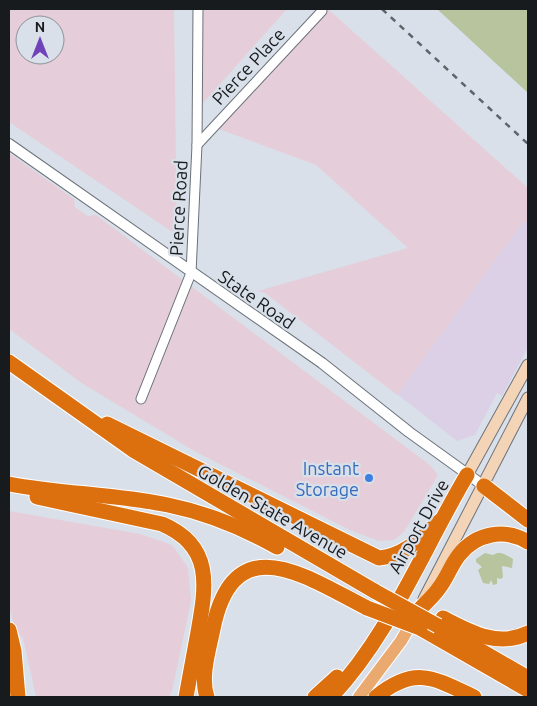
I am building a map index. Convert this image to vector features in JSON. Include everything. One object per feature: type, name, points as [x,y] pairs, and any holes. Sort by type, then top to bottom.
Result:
[{"type":"highway","name":"Golden State Avenue","points":[[9,362],[72,409],[150,460],[375,599]]},
{"type":"highway","points":[[72,409],[133,436],[370,555],[390,557],[401,553],[442,520]]},
{"type":"highway","name":"Airport Drive","points":[[331,697],[362,661],[398,602],[467,475]]},
{"type":"highway","name":"Golden State Avenue","points":[[9,484],[149,501],[201,514],[258,537],[528,678]]},
{"type":"highway","points":[[484,486],[528,520]]},
{"type":"highway","points":[[9,490],[162,524],[177,531],[192,546],[201,561],[205,587],[186,697]]},
{"type":"highway","points":[[418,611],[439,589],[458,556],[470,544],[487,536],[497,534],[518,536],[528,542]]},
{"type":"highway","points":[[207,697],[205,681],[217,611],[223,594],[240,576],[257,568],[284,568],[375,599],[433,627],[492,639],[510,640],[528,633]]},
{"type":"highway","name":"Golden State Avenue","points":[[433,627],[528,690]]},
{"type":"highway","points":[[9,630],[14,651],[18,697]]},
{"type":"highway","points":[[315,697],[369,648]]},
{"type":"highway","points":[[376,697],[396,683],[410,677],[441,682],[474,697]]},
{"type":"main road","name":"Airport Drive","points":[[467,475],[528,365]]},
{"type":"main road","points":[[359,697],[401,641],[418,611],[525,412],[528,398]]},
{"type":"street","name":"Pierce Road","points":[[141,399],[191,273],[197,145],[198,9]]},
{"type":"street","name":"Pierce Place","points":[[197,145],[322,10]]},
{"type":"street","name":"State Road","points":[[9,144],[322,363],[409,432],[484,486]]},
{"type":"shaded area","points":[[9,9],[174,9],[177,235],[9,122]]},
{"type":"shaded area","points":[[197,9],[287,9],[198,109]]},
{"type":"shaded area","points":[[322,9],[328,9],[528,188],[528,221],[522,223],[397,395],[265,293],[258,291],[408,248],[316,165],[216,128]]},
{"type":"shaded area","points":[[9,153],[74,199],[75,207],[88,216],[96,215],[430,465],[438,475],[404,532],[394,540],[379,541],[352,531],[196,452],[83,384],[9,329]]},
{"type":"shaded area","points":[[528,221],[528,347],[502,396],[497,393],[475,435],[457,441],[397,394],[522,222]]},
{"type":"shaded area","points":[[9,511],[140,534],[172,545],[188,568],[191,601],[172,691],[169,697],[36,697],[23,638],[15,630],[9,606]]},
{"type":"green space","points":[[437,9],[528,9],[528,93]]},
{"type":"green space","points":[[485,553],[493,555],[501,553],[513,559],[512,568],[502,566],[503,577],[501,579],[497,578],[497,584],[493,585],[491,580],[489,584],[483,583],[478,570],[482,567],[476,562],[476,559]]},
{"type":"railway","points":[[382,9],[528,144]]},
{"type":"place","name":"Instant Storage","points":[[369,478]]}]
